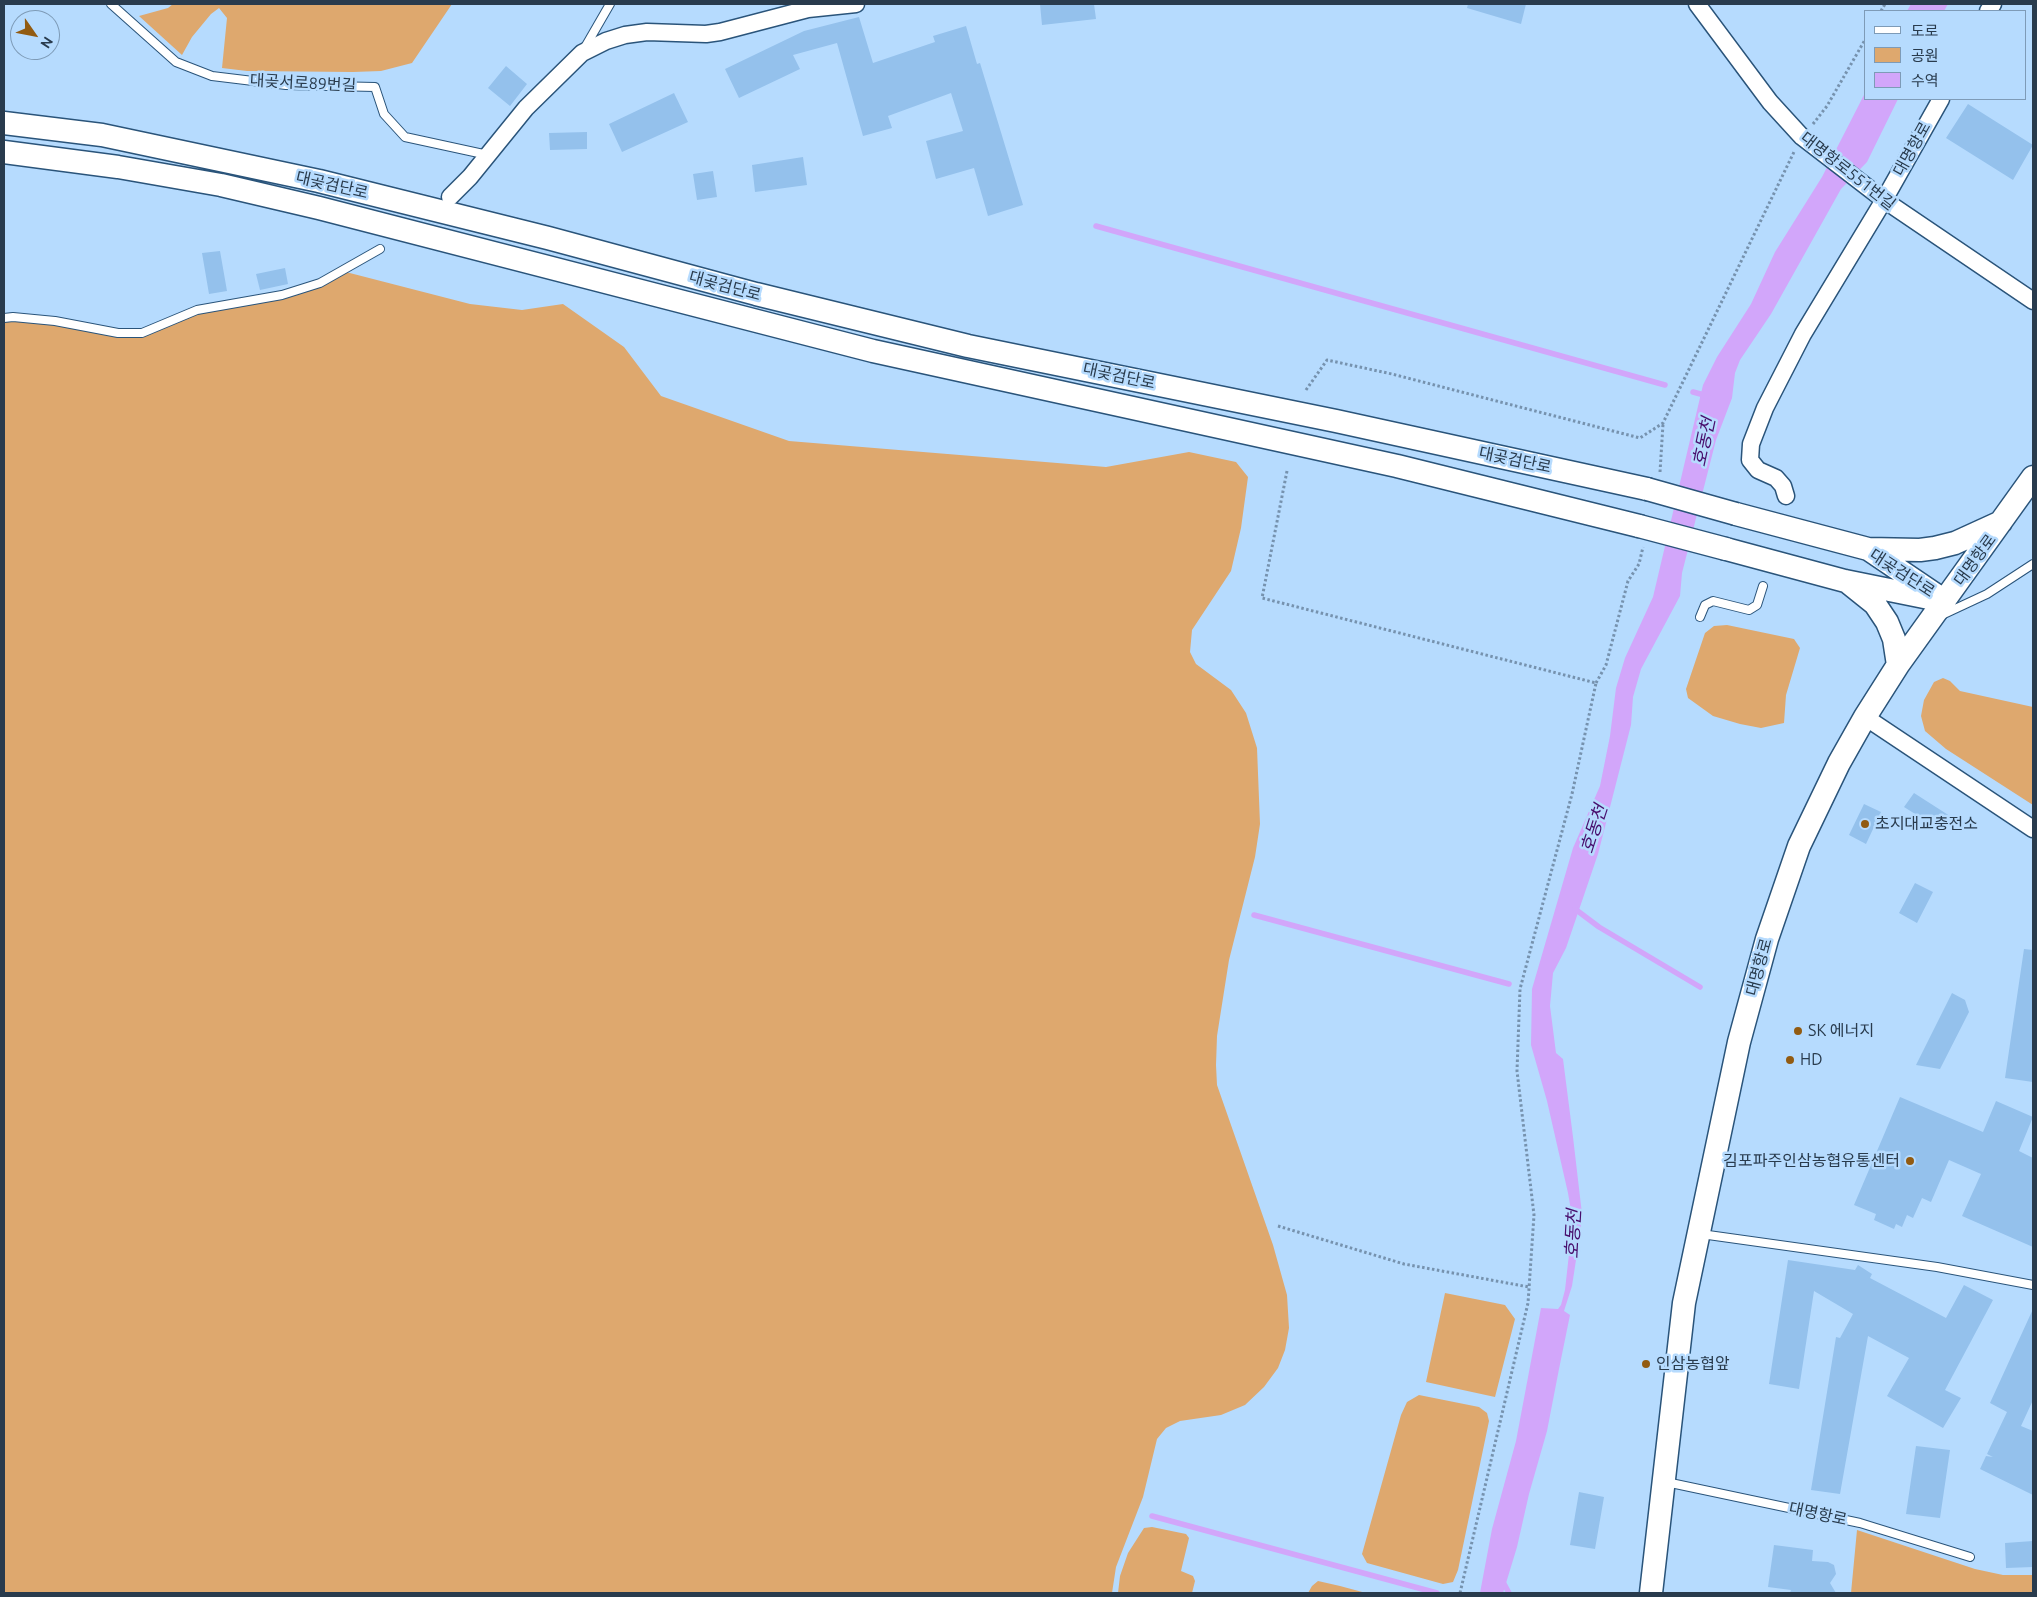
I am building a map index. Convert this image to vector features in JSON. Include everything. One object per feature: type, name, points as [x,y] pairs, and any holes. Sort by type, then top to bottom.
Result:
[{"type":"main road","name":"대곶검단로","points":[[4,123],[102,135],[319,181],[548,238],[756,294],[968,346],[1326,419],[1653,482],[1736,514],[1868,549],[1945,601]]},
{"type":"main road","name":"대곶검단로","points":[[4,152],[127,169],[221,185],[319,208],[873,351],[1397,466],[1641,536],[1726,549],[1845,581],[1945,601]]},
{"type":"main road","name":"대명항로","points":[[1651,1593],[1684,1303],[1739,1042],[1767,939],[1799,846],[1839,763],[1865,717],[1898,665],[2033,477]]},
{"type":"main road","points":[[1868,549],[1920,550],[1936,548],[1955,543],[2003,521]]},
{"type":"main road","points":[[1845,581],[1875,604],[1894,639],[1898,665]]},
{"type":"street","points":[[450,197],[470,177],[526,108],[582,53],[606,41],[625,35],[665,32],[706,34],[808,9],[856,4]]},
{"type":"street","name":"대명항로551번길","points":[[1697,4],[1770,102],[1807,141],[1880,198],[2033,301]]},
{"type":"street","name":"대명항로","points":[[1786,496],[1783,486],[1776,478],[1758,470],[1750,460],[1751,444],[1765,408],[1803,334],[1880,198],[1940,100]]},
{"type":"street","points":[[1865,717],[2033,829]]},
{"type":"lane","name":"대곶서로89번길","points":[[111,4],[176,62],[212,76],[286,85],[375,87],[384,114],[405,137],[488,155]]},
{"type":"lane","points":[[582,53],[610,4]]},
{"type":"lane","points":[[4,318],[13,317],[55,322],[118,333],[142,333],[197,310],[282,295],[320,283],[380,248]]},
{"type":"lane","points":[[1932,620],[1987,594],[2033,564]]},
{"type":"lane","points":[[1700,617],[1705,605],[1713,601],[1749,610],[1757,605],[1763,586]]},
{"type":"lane","points":[[1699,1234],[1928,1266],[2033,1285]]},
{"type":"lane","name":"대명항로","points":[[1664,1482],[1860,1523],[1970,1557]]},
{"type":"path","points":[[1653,482],[1663,423],[1807,141],[1864,41]]},
{"type":"path","points":[[1306,390],[1326,360],[1392,374],[1640,438],[1663,423]]},
{"type":"path","points":[[1287,471],[1262,598],[1596,683]]},
{"type":"path","points":[[1460,1593],[1528,1303],[1534,1215],[1518,1072],[1520,989],[1572,794],[1596,683],[1606,665],[1628,581],[1639,564],[1641,536]]},
{"type":"path","points":[[1278,1226],[1404,1264],[1529,1287]]},
{"type":"green space","points":[[173,4],[452,4],[412,63],[381,71],[353,72],[247,71],[222,68],[227,18],[219,8],[211,14],[192,37],[182,55],[139,16],[168,8]]},
{"type":"green space","points":[[342,271],[470,304],[522,310],[563,304],[624,347],[661,396],[789,441],[1106,467],[1189,452],[1236,462],[1248,477],[1241,528],[1231,571],[1192,630],[1190,652],[1196,664],[1231,690],[1246,713],[1257,748],[1260,824],[1255,857],[1229,960],[1217,1036],[1217,1085],[1273,1245],[1287,1295],[1289,1328],[1285,1350],[1278,1368],[1264,1387],[1245,1405],[1221,1415],[1180,1421],[1166,1428],[1157,1439],[1143,1497],[1116,1567],[1112,1593],[4,1593],[4,318],[142,333],[197,310],[282,295]]},
{"type":"green space","points":[[1727,625],[1794,639],[1800,648],[1786,695],[1784,723],[1761,728],[1740,724],[1713,716],[1688,698],[1686,689],[1705,633],[1714,626]]},
{"type":"green space","points":[[1943,678],[1950,681],[1960,691],[2033,707],[2033,805],[1946,749],[1925,731],[1921,716],[1924,700],[1934,682]]},
{"type":"green space","points":[[1445,1293],[1505,1305],[1515,1319],[1495,1397],[1426,1382]]},
{"type":"green space","points":[[1419,1395],[1479,1407],[1487,1413],[1489,1421],[1458,1570],[1453,1582],[1443,1584],[1367,1563],[1362,1554],[1401,1415],[1407,1402]]},
{"type":"green space","points":[[1152,1527],[1186,1534],[1189,1538],[1181,1571],[1193,1576],[1195,1581],[1192,1593],[1118,1593],[1120,1576],[1128,1553],[1144,1528]]},
{"type":"green space","points":[[1857,1530],[1975,1569],[2003,1575],[2033,1575],[2033,1593],[1851,1593]]},
{"type":"green space","points":[[1318,1581],[1340,1586],[1366,1593],[1308,1593]]},
{"type":"water","points":[[1911,4],[1948,4],[1945,10],[1908,10]]},
{"type":"water","name":"호동천","points":[[1864,95],[1864,100],[1898,100],[1867,162],[1841,189],[1771,314],[1740,360],[1735,373],[1732,398],[1716,440],[1682,573],[1680,596],[1641,669],[1633,697],[1631,725],[1598,854],[1566,948],[1553,973],[1550,1006],[1556,1053],[1563,1059],[1582,1214],[1580,1234],[1572,1286],[1564,1311],[1570,1315],[1547,1431],[1529,1494],[1517,1547],[1503,1593],[1480,1593],[1492,1529],[1516,1441],[1541,1308],[1558,1309],[1561,1305],[1565,1290],[1570,1245],[1572,1216],[1568,1193],[1547,1101],[1531,1045],[1532,989],[1573,848],[1600,786],[1610,736],[1616,688],[1625,658],[1653,597],[1703,385],[1717,357],[1751,304],[1775,252],[1822,177]]},
{"type":"building","points":[[1040,4],[1094,4],[1096,19],[1042,25]]},
{"type":"building","points":[[1468,4],[1526,4],[1521,24],[1467,8]]},
{"type":"building","points":[[859,17],[873,63],[935,42],[933,36],[966,26],[977,64],[980,63],[1023,205],[988,216],[974,168],[936,179],[926,141],[963,131],[951,93],[888,116],[892,128],[863,136],[837,43],[793,55],[800,69],[739,98],[725,69],[804,31]]},
{"type":"building","points":[[506,66],[527,84],[510,106],[488,88]]},
{"type":"building","points":[[674,93],[688,122],[622,152],[609,124]]},
{"type":"building","points":[[1968,104],[2033,145],[2013,180],[1946,138]]},
{"type":"building","points":[[587,132],[587,149],[550,150],[549,133]]},
{"type":"building","points":[[803,157],[807,185],[755,192],[752,165]]},
{"type":"building","points":[[713,171],[717,197],[697,200],[693,174]]},
{"type":"building","points":[[220,251],[227,291],[209,294],[202,253]]},
{"type":"building","points":[[285,268],[288,284],[260,290],[256,274]]},
{"type":"building","points":[[1914,793],[1953,818],[1944,832],[1904,807]]},
{"type":"building","name":"초지대교충전소","points":[[1864,804],[1881,812],[1866,844],[1849,835]]},
{"type":"building","points":[[1915,883],[1933,892],[1917,923],[1899,913]]},
{"type":"building","points":[[2024,949],[2033,950],[2033,1082],[2005,1078]]},
{"type":"building","points":[[1952,993],[1965,1000],[1969,1012],[1940,1069],[1916,1065]]},
{"type":"building","points":[[1900,1097],[1983,1132],[1996,1101],[2033,1117],[2019,1151],[2033,1158],[2033,1247],[1962,1216],[1981,1174],[1949,1160],[1931,1202],[1922,1198],[1913,1218],[1907,1215],[1902,1227],[1896,1224],[1894,1229],[1874,1220],[1876,1214],[1854,1205]]},
{"type":"building","points":[[1788,1260],[1855,1270],[1858,1265],[1872,1274],[1870,1278],[1946,1318],[1964,1285],[1993,1300],[1945,1390],[1961,1398],[1943,1428],[1887,1396],[1909,1358],[1868,1336],[1840,1494],[1811,1490],[1836,1337],[1840,1338],[1853,1314],[1814,1291],[1799,1389],[1769,1384]]},
{"type":"building","points":[[2033,1309],[2033,1400],[2021,1426],[2033,1431],[2033,1495],[1980,1469],[1986,1456],[1993,1457],[1987,1454],[2007,1412],[1990,1403]]},
{"type":"building","points":[[1916,1446],[1950,1450],[1940,1518],[1906,1514]]},
{"type":"building","points":[[1579,1492],[1604,1497],[1595,1549],[1570,1545]]},
{"type":"building","points":[[2033,1541],[2033,1567],[2006,1568],[2005,1543]]},
{"type":"building","points":[[1774,1545],[1813,1550],[1812,1561],[1828,1562],[1834,1565],[1836,1574],[1830,1583],[1836,1593],[1790,1593],[1791,1590],[1768,1587]]},
{"type":"waterway","points":[[1096,226],[1665,385]]},
{"type":"waterway","points":[[1693,392],[1708,396]]},
{"type":"waterway","points":[[1575,909],[1599,927],[1700,987]]},
{"type":"waterway","points":[[1254,915],[1509,984]]},
{"type":"waterway","points":[[1152,1516],[1437,1593]]},
{"type":"waterway","points":[[1503,1582],[1509,1593]]},
{"type":"place","name":"초지대교충전소","points":[[1865,824]]},
{"type":"place","name":"SK 에너지","points":[[1798,1031]]},
{"type":"place","name":"HD","points":[[1790,1060]]},
{"type":"place","name":"김포파주인삼농협유통센터","points":[[1910,1161]]},
{"type":"place","name":"인삼농협앞","points":[[1646,1364]]}]
